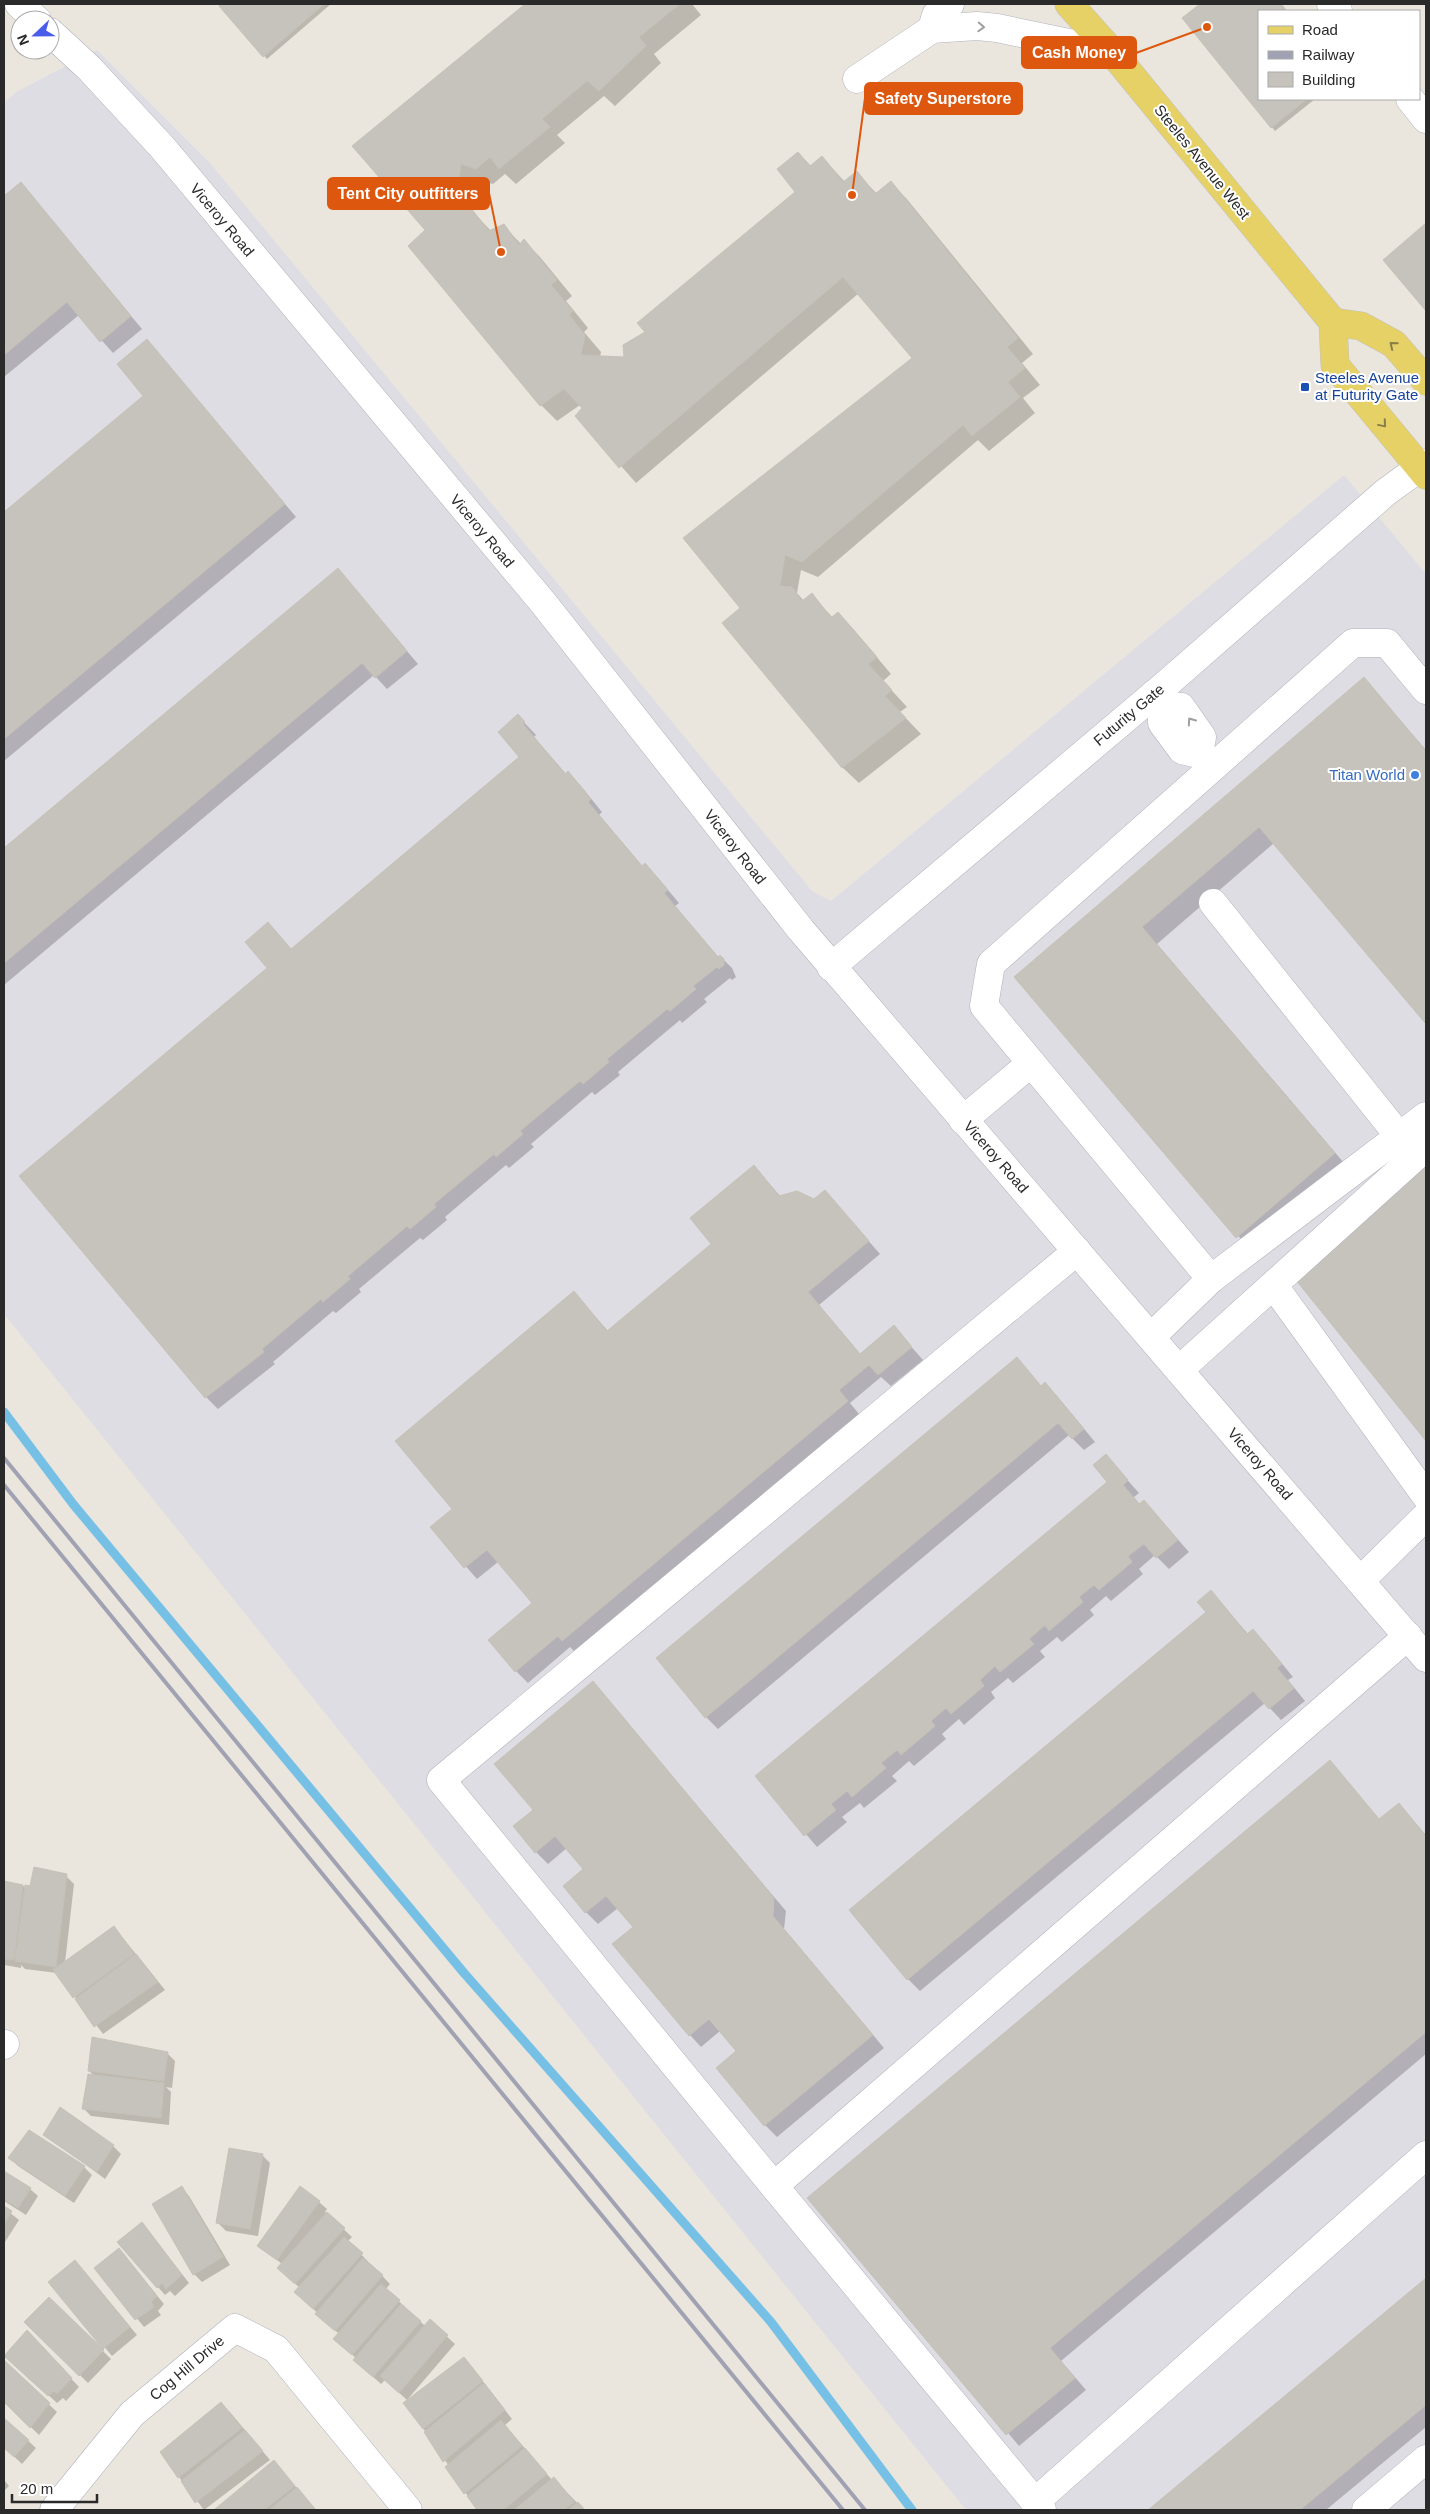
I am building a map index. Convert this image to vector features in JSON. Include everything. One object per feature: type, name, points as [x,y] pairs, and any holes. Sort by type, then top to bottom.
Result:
[{"type":"main road","name":"Steeles Avenue West","points":[[1069,4],[1112,52],[1333,322]]},
{"type":"main road","points":[[1424,469],[1335,365],[1333,322],[1361,326],[1394,344],[1426,380]]},
{"type":"street","points":[[932,29],[936,15],[950,4]]},
{"type":"street","points":[[857,79],[932,29],[977,26],[997,28],[1112,52]]},
{"type":"street","name":"Viceroy Road","points":[[60,41],[89,68],[162,147],[545,605],[832,966],[1426,1658]]},
{"type":"street","points":[[1411,100],[1426,118]]},
{"type":"street","name":"Futurity Gate","points":[[832,966],[1158,699],[1386,492],[1424,469]]},
{"type":"street","points":[[1211,1279],[984,1006],[991,964],[1205,761],[1353,643],[1387,642],[1426,690]]},
{"type":"street","points":[[1158,699],[1162,723],[1182,750],[1205,761]]},
{"type":"street","points":[[1212,903],[1400,1136]]},
{"type":"street","points":[[963,1120],[1031,1063]]},
{"type":"street","points":[[1151,1338],[1211,1279],[1426,1116]]},
{"type":"street","points":[[1179,1370],[1426,1147]]},
{"type":"street","points":[[1077,1251],[441,1780],[1038,2506],[1426,2156]]},
{"type":"street","points":[[1274,1286],[1426,1496]]},
{"type":"street","points":[[1360,1581],[1426,1516]]},
{"type":"street","points":[[774,2186],[1408,1636]]},
{"type":"street","name":"Cog Hill Drive","points":[[54,2510],[132,2414],[236,2328],[276,2350],[408,2510]]},
{"type":"street","points":[[1366,2510],[1426,2459]]},
{"type":"shaded area","points":[[97,50],[210,163],[812,891],[831,901],[1344,475],[1426,574],[1426,2510],[966,2510],[4,1314],[4,103],[16,92]]},
{"type":"building","points":[[222,4],[324,4],[263,57],[219,6]]},
{"type":"building","points":[[525,4],[680,4],[639,37],[646,46],[599,91],[587,81],[542,119],[550,127],[499,169],[490,157],[476,169],[461,164],[456,204],[470,207],[489,231],[504,224],[519,245],[524,239],[557,280],[551,285],[573,311],[569,315],[585,335],[581,355],[624,357],[623,345],[645,332],[637,323],[795,192],[777,169],[798,152],[810,166],[822,156],[843,182],[857,171],[875,194],[891,181],[1018,338],[1007,347],[1025,368],[1008,382],[1020,397],[972,436],[963,425],[802,562],[785,555],[780,586],[792,587],[802,601],[812,593],[831,618],[838,612],[877,657],[868,664],[892,690],[885,696],[906,718],[842,768],[722,623],[740,608],[683,538],[912,358],[843,277],[619,468],[575,416],[582,408],[564,389],[540,406],[408,246],[425,230],[352,146]]},
{"type":"building","points":[[1200,4],[1281,4],[1286,10],[1258,10],[1258,100],[1306,100],[1271,128],[1182,18]]},
{"type":"building","points":[[21,182],[131,316],[100,342],[67,302],[4,355],[4,196]]},
{"type":"building","points":[[1426,223],[1426,311],[1383,260]]},
{"type":"building","points":[[147,339],[285,504],[4,739],[4,512],[143,396],[117,364]]},
{"type":"building","points":[[338,568],[407,651],[375,678],[362,663],[4,963],[4,848]]},
{"type":"building","points":[[1364,677],[1426,751],[1426,1024],[1259,827],[1142,927],[1335,1153],[1236,1238],[1014,977]]},
{"type":"building","points":[[518,714],[525,722],[523,724],[565,774],[568,771],[591,799],[588,802],[642,866],[645,863],[668,890],[664,893],[718,957],[720,955],[724,959],[724,965],[719,969],[717,967],[693,986],[696,989],[670,1011],[667,1009],[607,1059],[609,1062],[583,1084],[580,1081],[520,1131],[523,1134],[496,1157],[494,1154],[434,1204],[436,1207],[410,1229],[407,1226],[348,1276],[350,1279],[323,1302],[321,1299],[262,1349],[264,1352],[205,1398],[19,1176],[267,968],[245,942],[268,922],[291,949],[519,757],[498,732]]},
{"type":"building","points":[[1426,1161],[1426,1441],[1291,1274]]},
{"type":"building","points":[[754,1165],[779,1196],[797,1191],[814,1199],[825,1190],[869,1241],[808,1292],[860,1354],[894,1325],[912,1347],[878,1375],[869,1365],[839,1390],[848,1401],[562,1641],[558,1636],[515,1672],[488,1640],[532,1603],[487,1550],[464,1568],[430,1527],[452,1509],[395,1441],[574,1291],[607,1331],[711,1244],[690,1218]]},
{"type":"building","points":[[1017,1357],[1041,1386],[1045,1382],[1084,1429],[1072,1439],[1058,1423],[705,1718],[656,1658]]},
{"type":"building","points":[[1106,1454],[1128,1480],[1123,1485],[1139,1504],[1144,1500],[1178,1540],[1156,1558],[1144,1544],[1128,1556],[1132,1562],[1099,1590],[1094,1585],[1079,1597],[1083,1602],[1049,1631],[1045,1625],[1029,1639],[1034,1644],[1000,1672],[995,1666],[980,1680],[984,1686],[951,1714],[946,1708],[931,1721],[935,1726],[901,1755],[897,1750],[881,1763],[886,1768],[852,1797],[847,1791],[831,1804],[836,1810],[804,1836],[755,1776],[1107,1482],[1093,1465]]},
{"type":"building","points":[[1211,1590],[1247,1634],[1253,1629],[1282,1664],[1277,1668],[1294,1688],[1269,1709],[1253,1691],[907,1980],[849,1910],[1206,1612],[1197,1602]]},
{"type":"building","points":[[593,1681],[774,1898],[773,1916],[873,2035],[764,2126],[716,2068],[736,2051],[709,2019],[689,2036],[612,1944],[633,1927],[606,1896],[585,1913],[563,1886],[583,1869],[555,1836],[535,1853],[513,1826],[533,1810],[494,1764]]},
{"type":"building","points":[[1330,1760],[1379,1819],[1399,1803],[1426,1836],[1426,2032],[1050,2348],[1075,2378],[1006,2435],[807,2198]]},
{"type":"building","points":[[34,1867],[67,1874],[56,1967],[15,1961],[25,1885],[30,1886]]},
{"type":"building","points":[[4,1881],[23,1885],[14,1960],[4,1959]]},
{"type":"building","points":[[114,1926],[134,1954],[73,1998],[53,1970]]},
{"type":"building","points":[[136,1954],[158,1982],[94,2027],[75,1999]]},
{"type":"building","points":[[92,2037],[168,2052],[164,2081],[88,2071]]},
{"type":"building","points":[[88,2074],[164,2083],[161,2118],[82,2109]]},
{"type":"building","points":[[60,2107],[114,2145],[97,2172],[43,2135]]},
{"type":"building","points":[[29,2130],[85,2166],[65,2196],[8,2158]]},
{"type":"building","points":[[229,2148],[263,2154],[250,2229],[216,2223]]},
{"type":"building","points":[[4,2171],[31,2188],[18,2208],[4,2199]]},
{"type":"building","points":[[182,2186],[223,2257],[193,2275],[152,2204]]},
{"type":"building","points":[[300,2186],[320,2201],[277,2260],[257,2246]]},
{"type":"building","points":[[4,2206],[12,2211],[4,2224]]},
{"type":"building","points":[[327,2212],[345,2228],[295,2284],[277,2268]]},
{"type":"building","points":[[142,2222],[182,2275],[166,2289],[162,2283],[157,2288],[117,2242]]},
{"type":"building","points":[[344,2237],[363,2253],[313,2309],[294,2292]]},
{"type":"building","points":[[119,2248],[157,2296],[151,2302],[154,2307],[135,2320],[94,2268]]},
{"type":"building","points":[[363,2258],[383,2275],[335,2331],[315,2314]]},
{"type":"building","points":[[75,2260],[130,2327],[103,2349],[48,2282]]},
{"type":"building","points":[[1426,2278],[1426,2405],[1300,2510],[1148,2510]]},
{"type":"building","points":[[381,2284],[400,2300],[352,2355],[333,2339]]},
{"type":"building","points":[[49,2297],[104,2350],[79,2376],[24,2322]]},
{"type":"building","points":[[401,2304],[421,2321],[373,2377],[353,2360]]},
{"type":"building","points":[[430,2319],[448,2335],[399,2393],[380,2376]]},
{"type":"building","points":[[27,2330],[72,2378],[57,2394],[54,2391],[48,2396],[4,2356]]},
{"type":"building","points":[[464,2357],[483,2381],[423,2429],[403,2403]]},
{"type":"building","points":[[4,2360],[50,2403],[30,2428],[4,2402]]},
{"type":"building","points":[[484,2383],[505,2410],[443,2462],[424,2432]]},
{"type":"building","points":[[221,2402],[242,2428],[178,2478],[160,2452]]},
{"type":"building","points":[[4,2418],[29,2440],[14,2457],[4,2448]]},
{"type":"building","points":[[501,2420],[522,2446],[464,2494],[445,2467]]},
{"type":"building","points":[[245,2430],[263,2451],[195,2503],[181,2481]]},
{"type":"building","points":[[525,2448],[547,2474],[503,2510],[477,2510],[467,2496]]},
{"type":"building","points":[[274,2460],[295,2486],[264,2510],[215,2509]]},
{"type":"building","points":[[554,2477],[574,2502],[564,2510],[514,2510]]},
{"type":"building","points":[[297,2487],[316,2510],[269,2510]]},
{"type":"building","points":[[578,2502],[585,2510],[568,2510]]},
{"type":"waterway","points":[[4,1412],[73,1504],[464,1973],[771,2322],[912,2510]]},
{"type":"railway","points":[[4,1458],[865,2510]]},
{"type":"railway","points":[[4,1485],[843,2510]]},
{"type":"place","name":"Cash Money","points":[[1207,27]]},
{"type":"place","name":"Safety Superstore","points":[[852,195]]},
{"type":"place","name":"Tent City outfitters","points":[[501,252]]},
{"type":"place","name":"Steeles Avenue at Futurity Gate","points":[[1305,387]]},
{"type":"place","name":"Titan World","points":[[1415,775]]}]
